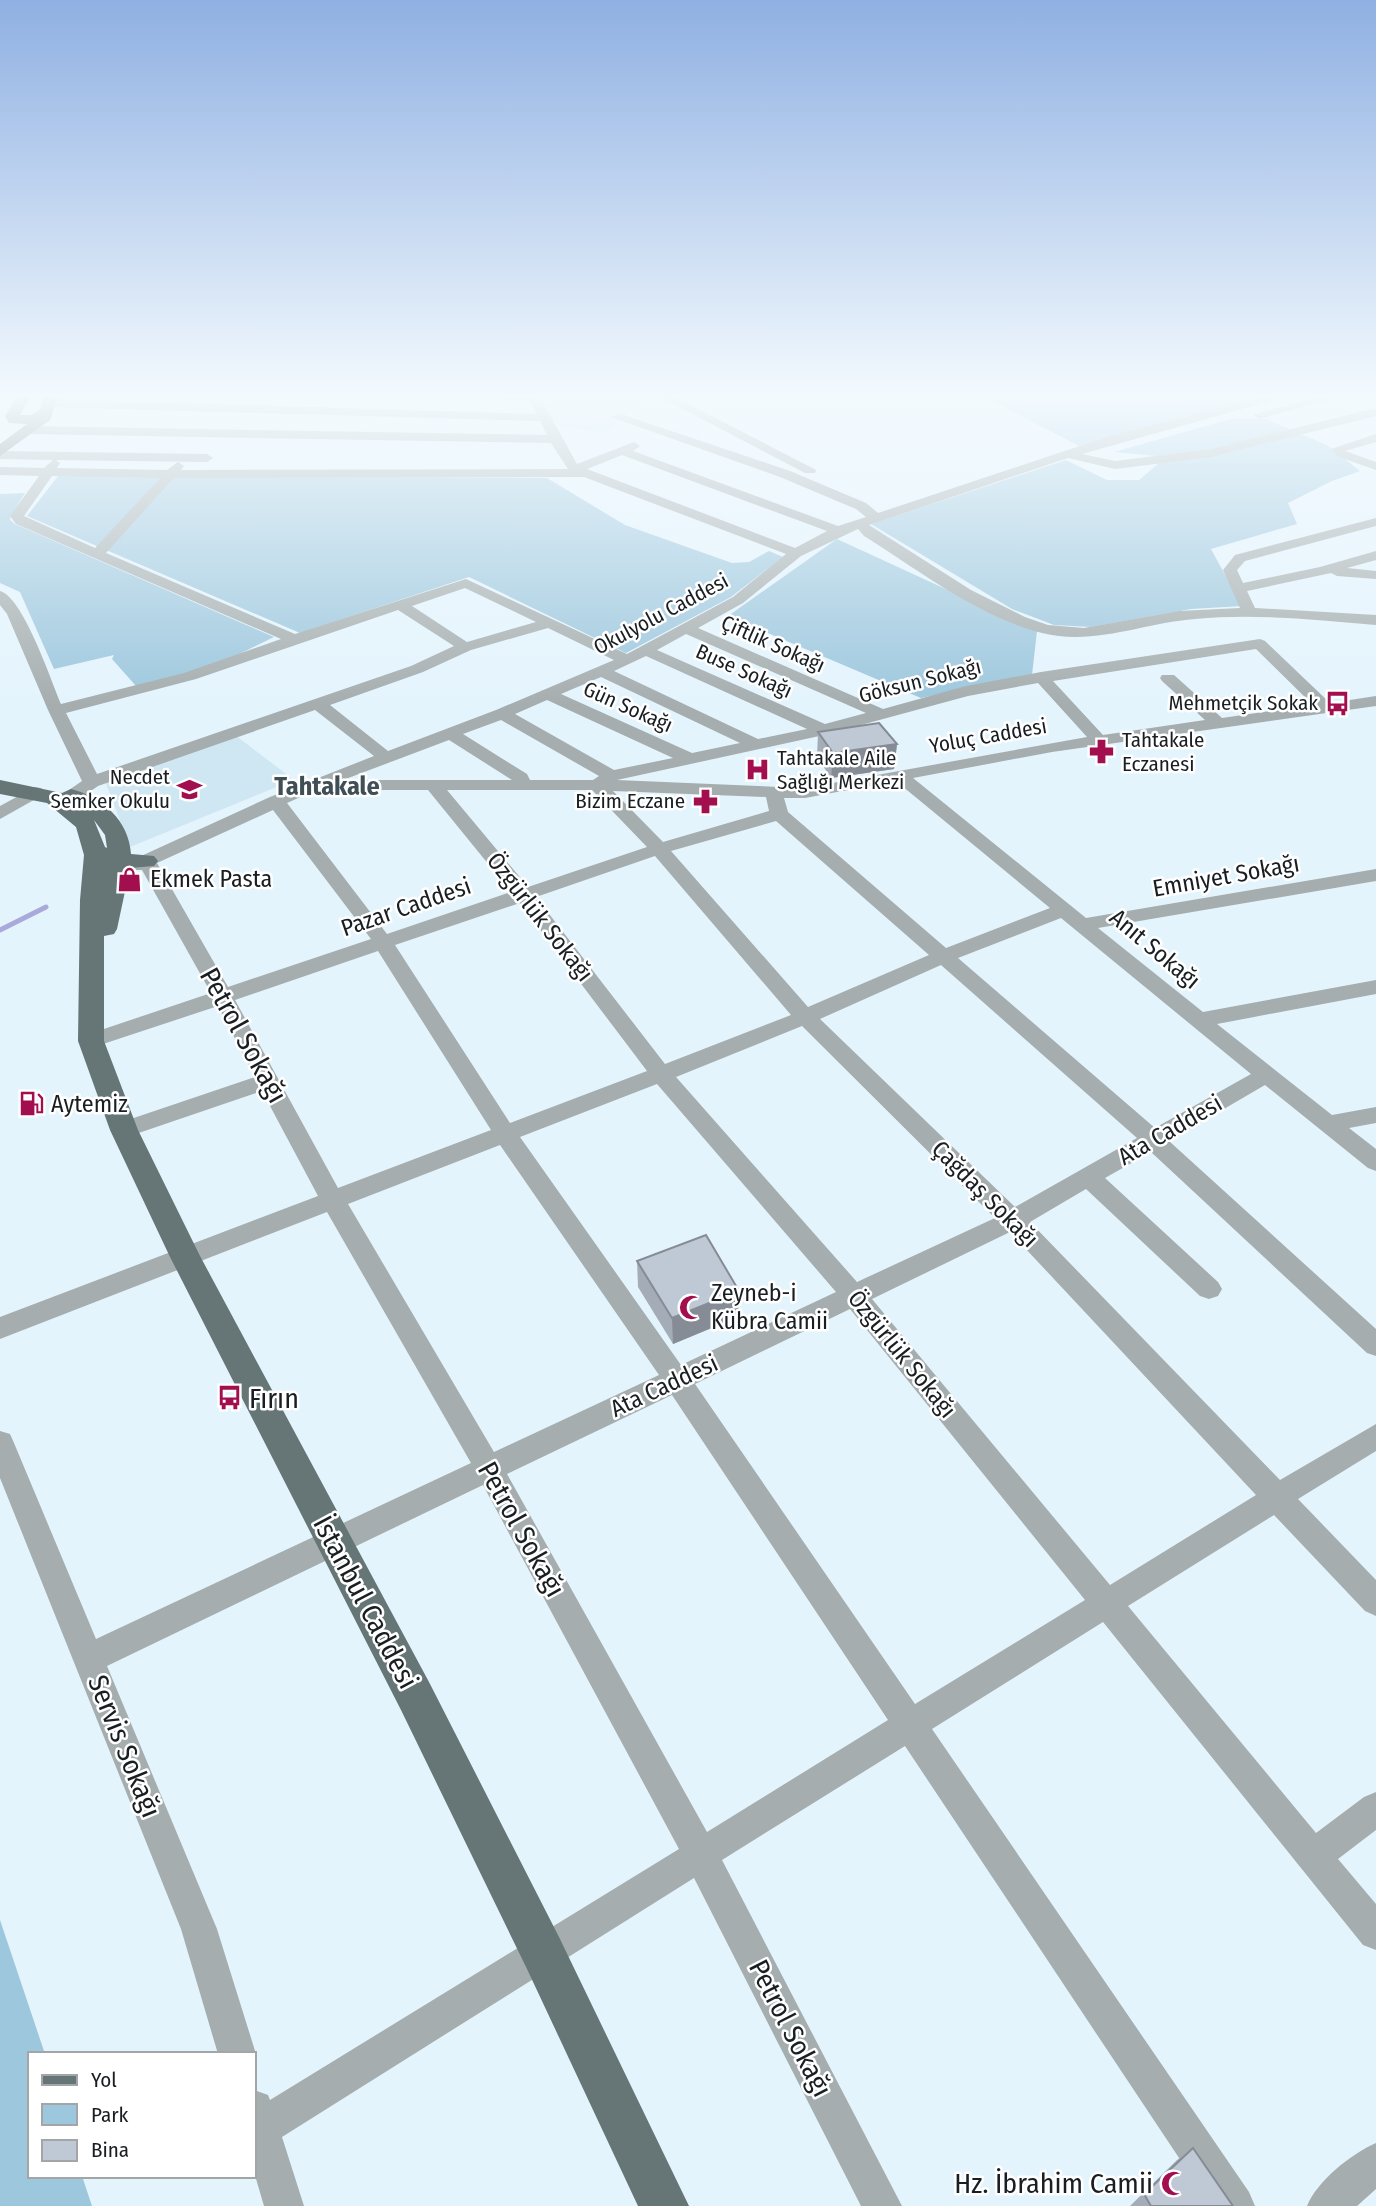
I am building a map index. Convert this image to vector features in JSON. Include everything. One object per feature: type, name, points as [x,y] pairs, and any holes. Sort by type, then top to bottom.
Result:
[{"type":"main road","name":"İstanbul Caddesi","points":[[0,780],[56,790],[86,824],[96,855],[92,900],[91,1041],[124,1130],[185,1256],[543,1953],[664,2206]]},
{"type":"main road","name":"İstanbul Caddesi","points":[[0,787],[67,800],[105,816],[120,836],[128,866],[92,993]]},
{"type":"main road","points":[[89,833],[100,842],[107,858],[128,866]]},
{"type":"main road","points":[[92,900],[105,876],[128,866]]},
{"type":"street","points":[[28,500],[17,516],[21,521],[294,639]]},
{"type":"street","points":[[97,554],[148,500]]},
{"type":"street","points":[[657,500],[796,553]]},
{"type":"street","points":[[692,514],[722,500]]},
{"type":"street","points":[[755,500],[838,531]]},
{"type":"street","points":[[846,500],[861,506],[869,533],[1000,612],[1045,628],[1068,633],[1192,614],[1249,611],[1376,620]]},
{"type":"street","points":[[868,500],[892,512]]},
{"type":"street","name":"Okulyolu Caddesi","points":[[222,825],[313,785],[502,715],[647,651],[738,600],[796,553],[838,531],[929,500]]},
{"type":"street","points":[[1249,611],[1230,570],[1233,563],[1240,558],[1376,522]]},
{"type":"street","points":[[1239,587],[1323,571],[1376,555]]},
{"type":"street","points":[[1240,558],[1323,571],[1376,575]]},
{"type":"street","points":[[56,710],[190,676],[466,583],[627,660]]},
{"type":"street","points":[[0,595],[14,613],[56,710],[92,782]]},
{"type":"street","points":[[399,604],[465,647]]},
{"type":"street","points":[[67,800],[92,782],[417,668],[465,647],[550,623]]},
{"type":"street","name":"Çiftlik Sokağı","points":[[687,629],[881,714]]},
{"type":"street","name":"Göksun Sokağı","points":[[605,781],[690,759],[824,730],[920,702],[1041,677],[1260,644],[1326,708]]},
{"type":"street","name":"Buse Sokağı","points":[[647,651],[824,730]]},
{"type":"street","points":[[603,671],[757,745]]},
{"type":"street","points":[[1041,677],[1099,740]]},
{"type":"street","points":[[1168,678],[1218,723]]},
{"type":"street","name":"Gün Sokağı","points":[[549,695],[690,759]]},
{"type":"street","name":"Yoluç Caddesi","points":[[313,785],[522,786],[605,781],[776,804],[805,793],[1099,740],[1376,701]]},
{"type":"street","points":[[317,703],[388,759]]},
{"type":"street","points":[[502,715],[605,781]]},
{"type":"street","points":[[451,734],[521,778],[522,786]]},
{"type":"street","name":"Anıt Sokağı","points":[[900,776],[1376,1162]]},
{"type":"street","name":"Çağdaş Sokağı","points":[[605,781],[659,849],[805,1017],[1013,1220],[1376,1601]]},
{"type":"street","name":"Özgürlük Sokağı","points":[[435,787],[524,895],[661,1074],[854,1296],[1376,1932]]},
{"type":"street","points":[[0,814],[34,792]]},
{"type":"street","points":[[276,801],[383,942],[506,1135],[677,1380],[1235,2206]]},
{"type":"street","points":[[776,804],[942,957],[1153,1140],[1376,1345]]},
{"type":"street","name":"Pazar Caddesi","points":[[91,1041],[659,849],[776,804]]},
{"type":"street","points":[[128,866],[208,834],[222,825]]},
{"type":"street","points":[[128,866],[206,828],[222,825]]},
{"type":"street","name":"Petrol Sokağı","points":[[128,866],[223,996],[332,1199],[489,1469],[701,1855],[882,2206]]},
{"type":"street","name":"Emniyet Sokağı","points":[[1084,924],[1376,875]]},
{"type":"street","points":[[0,1328],[332,1199],[506,1135],[805,1017],[942,957],[1065,910]]},
{"type":"street","points":[[1198,1020],[1376,987]]},
{"type":"street","name":"Ata Caddesi","points":[[90,1658],[1013,1220],[1266,1075]]},
{"type":"street","points":[[124,1130],[269,1080]]},
{"type":"street","points":[[1328,1124],[1376,1115]]},
{"type":"street","points":[[1088,1177],[1209,1289]]},
{"type":"street","points":[[284,2206],[257,2119],[543,1953],[1376,1436]]},
{"type":"street","name":"Servis Sokağı","points":[[0,1443],[199,1929],[236,2052]]},
{"type":"street","points":[[1314,1856],[1376,1809]]},
{"type":"street","points":[[1327,2206],[1376,2163]]},
{"type":"shaded area","name":"Necdet Semker Okulu","points":[[235,735],[294,780],[130,847],[105,781]]},
{"type":"green space","points":[[0,500],[21,500],[10,520],[15,524],[274,637],[217,665],[136,686],[112,659],[114,655],[54,669],[20,592],[0,583]]},
{"type":"green space","points":[[39,500],[583,500],[625,525],[732,563],[749,562],[769,551],[783,557],[731,597],[626,653],[469,577],[300,633],[27,516]]},
{"type":"green space","points":[[944,500],[1294,500],[1288,503],[1297,524],[1211,549],[1242,606],[1191,609],[1091,627],[1054,625],[1012,609],[871,524]]},
{"type":"green space","points":[[837,539],[1037,631],[1032,675],[921,698],[728,616]]},
{"type":"green space","points":[[0,1920],[44,2052],[28,2052],[28,2178],[83,2178],[92,2206],[0,2206]]},
{"type":"building","points":[[879,723],[897,744],[833,753],[818,732]]},
{"type":"building","points":[[706,1235],[739,1291],[672,1318],[637,1261]]},
{"type":"building","points":[[1193,2148],[1233,2206],[1151,2206],[1144,2194]]},
{"type":"waterway","points":[[0,930],[46,907]]},
{"type":"place","name":"Mehmetçik Sokak","points":[[1338,703]]},
{"type":"place","name":"Tahtakale Eczanesi","points":[[1102,752]]},
{"type":"place","name":"Tahtakale Aile Sağlığı Merkezi","points":[[757,770]]},
{"type":"place","name":"Necdet Semker Okulu","points":[[190,789]]},
{"type":"place","name":"Bizim Eczane","points":[[705,801]]},
{"type":"place","name":"Ekmek Pasta","points":[[130,879]]},
{"type":"place","name":"Aytemiz","points":[[31,1104]]},
{"type":"place","name":"Zeyneb-i Kübra Camii","points":[[691,1307]]},
{"type":"place","name":"Fırın","points":[[229,1398]]},
{"type":"place","name":"Hz. İbrahim Camii","points":[[1173,2183]]},
{"type":"district","name":"Tahtakale","points":[[327,786]]}]
